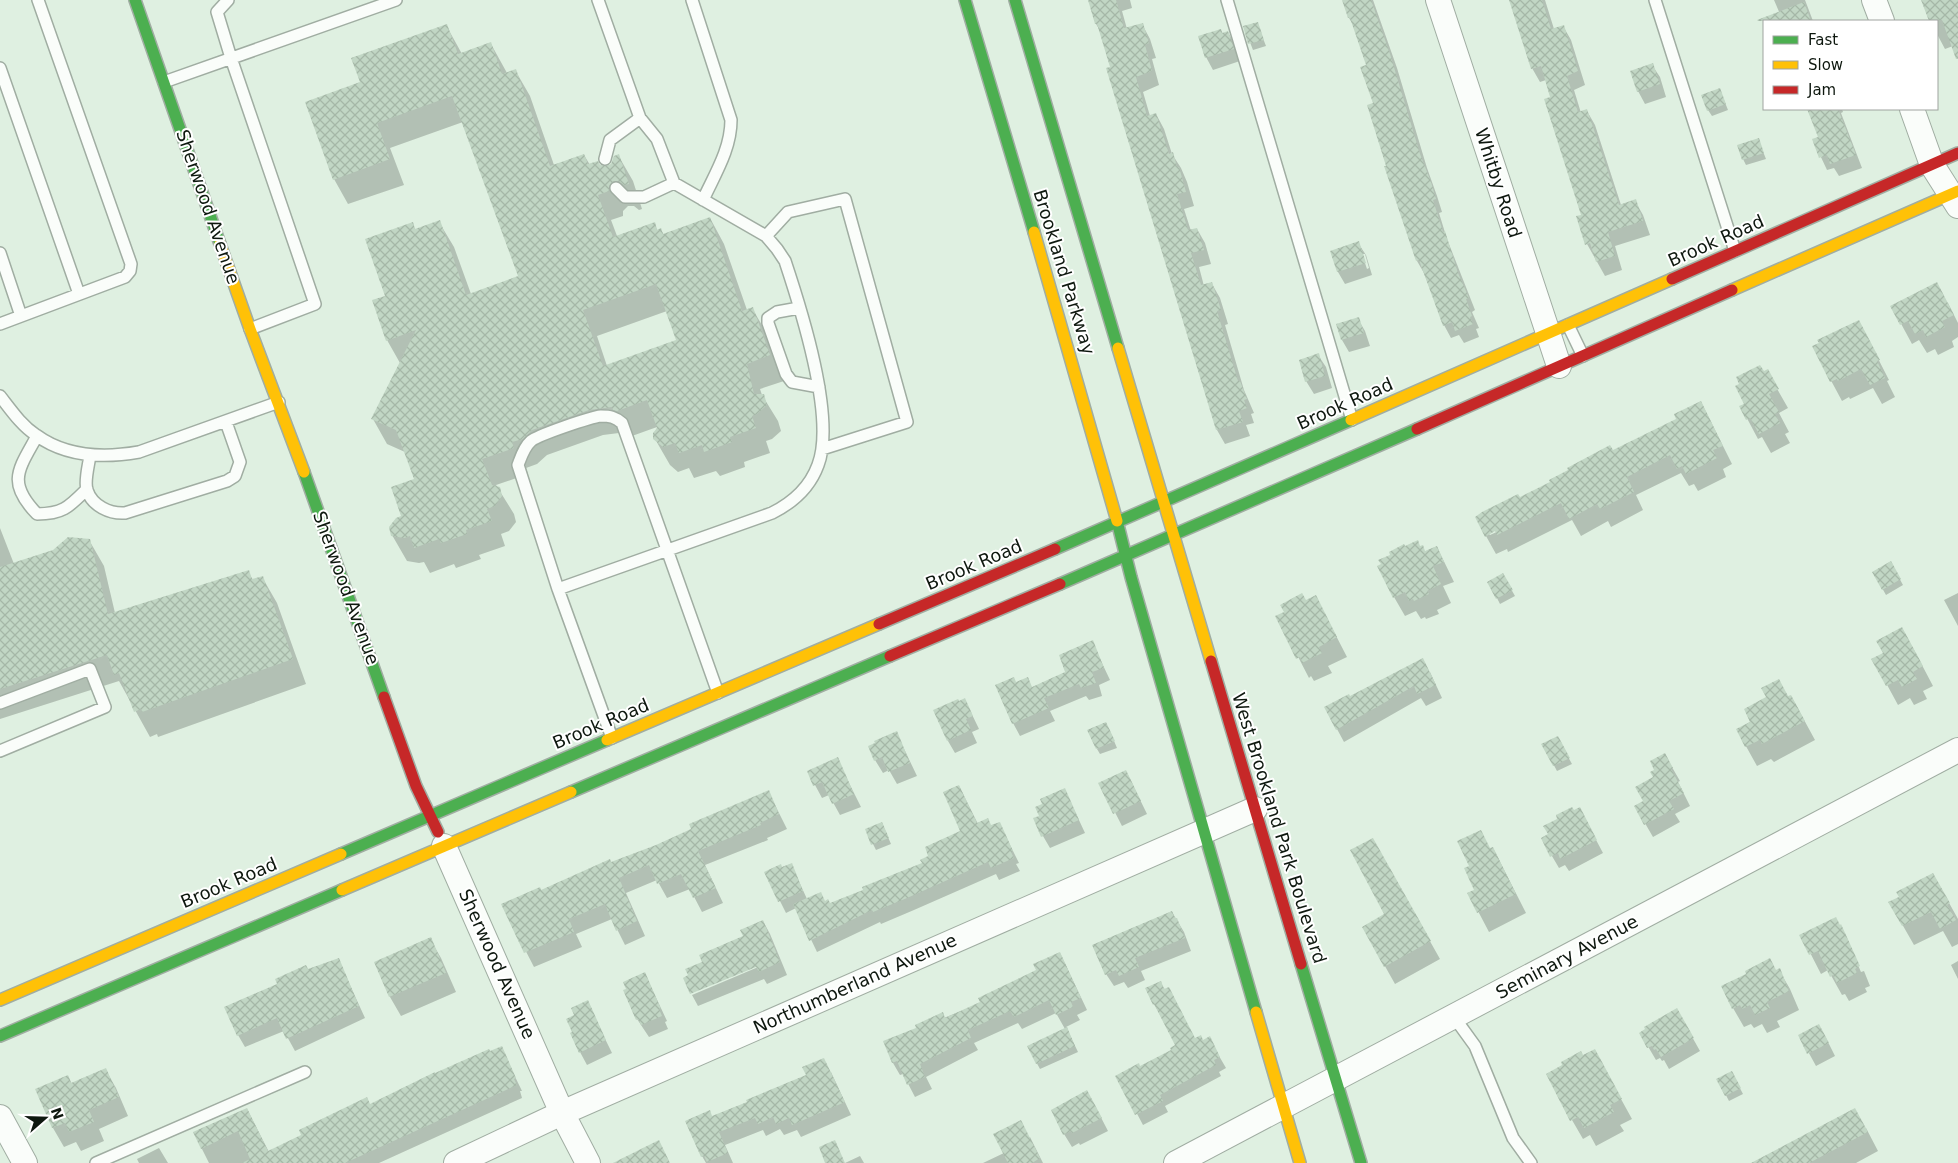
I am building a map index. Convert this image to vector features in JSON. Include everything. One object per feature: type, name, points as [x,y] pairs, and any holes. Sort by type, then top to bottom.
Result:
[{"type":"main road","name":"Sherwood Avenue","points":[[135,0],[250,329],[279,402],[416,786],[444,846]]},
{"type":"main road","name":"Brookland Parkway","points":[[965,0],[1110,488],[1125,556]]},
{"type":"main road","name":"Brookland Parkway","points":[[1015,0],[1162,502]]},
{"type":"main road","name":"Brook Road","points":[[0,1000],[1118,522],[1958,153]]},
{"type":"main road","points":[[0,1036],[1172,536],[1559,366],[1956,197]]},
{"type":"main road","name":"West Brookland Park Boulevard","points":[[1162,502],[1361,1163]]},
{"type":"main road","points":[[1125,556],[1300,1163]]},
{"type":"street","name":"Whitby Road","points":[[1438,0],[1558,329],[1559,366]]},
{"type":"street","points":[[1874,0],[1882,20]]},
{"type":"street","points":[[1912,110],[1932,165],[1956,197]]},
{"type":"street","name":"Seminary Avenue","points":[[1176,1163],[1958,750]]},
{"type":"street","name":"Northumberland Avenue","points":[[456,1163],[562,1113],[1255,809]]},
{"type":"street","name":"Sherwood Avenue","points":[[444,846],[562,1113],[588,1163]]},
{"type":"street","points":[[0,1117],[25,1163]]},
{"type":"lane","points":[[0,324],[125,277],[130,271],[131,264],[38,0]]},
{"type":"lane","points":[[228,0],[217,12],[315,304],[250,329]]},
{"type":"lane","points":[[164,82],[396,0]]},
{"type":"lane","points":[[558,589],[782,508],[803,490],[812,478],[818,465],[824,435],[812,353],[785,261],[766,236],[674,183],[657,139],[640,118],[598,0]]},
{"type":"lane","points":[[692,0],[731,120],[731,135],[726,150],[703,200]]},
{"type":"lane","points":[[1227,0],[1352,420]]},
{"type":"lane","points":[[1655,0],[1735,251]]},
{"type":"lane","points":[[0,68],[79,294]]},
{"type":"lane","points":[[605,158],[610,140],[640,118]]},
{"type":"lane","points":[[616,188],[625,197],[644,197],[674,183]]},
{"type":"lane","points":[[766,236],[788,212],[845,199],[907,422],[822,449]]},
{"type":"lane","points":[[0,253],[21,316]]},
{"type":"lane","points":[[799,308],[772,315],[768,318],[768,323],[786,374],[792,382],[818,387]]},
{"type":"lane","points":[[1558,329],[1583,356]]},
{"type":"lane","points":[[0,396],[16,417],[37,436],[62,448],[90,455],[115,456],[139,452],[279,402]]},
{"type":"lane","points":[[612,738],[558,589],[518,465],[531,441],[540,436],[598,416],[616,418],[622,423],[718,693]]},
{"type":"lane","points":[[90,455],[87,489],[93,500],[103,508],[117,514],[125,513],[228,481],[234,476],[240,462],[226,422]]},
{"type":"lane","points":[[37,436],[19,470],[18,485],[24,501],[37,514],[53,514],[70,506],[87,489]]},
{"type":"lane","points":[[0,704],[90,669],[105,708],[0,751]]},
{"type":"lane","points":[[1454,1017],[1474,1046],[1513,1138],[1531,1163]]},
{"type":"lane","points":[[96,1163],[305,1072]]},
{"type":"building","points":[[1088,0],[1116,0],[1124,28],[1143,23],[1149,43],[1145,45],[1152,71],[1136,77],[1147,116],[1156,113],[1169,154],[1173,152],[1177,167],[1179,167],[1186,192],[1177,194],[1188,230],[1197,228],[1204,250],[1191,253],[1201,285],[1212,282],[1221,310],[1217,311],[1238,381],[1240,381],[1247,399],[1244,400],[1247,408],[1239,411],[1243,422],[1216,430],[1106,68],[1110,67]]},
{"type":"building","points":[[1342,0],[1371,0],[1390,54],[1420,154],[1431,182],[1436,199],[1433,200],[1443,232],[1445,231],[1458,273],[1469,298],[1466,299],[1473,324],[1455,331],[1452,322],[1443,326],[1419,260],[1416,261],[1384,166],[1386,166],[1367,105],[1373,103],[1360,67],[1366,65]]},
{"type":"building","points":[[1509,0],[1542,0],[1551,29],[1564,25],[1578,71],[1567,76],[1578,112],[1587,109],[1619,205],[1636,199],[1643,221],[1608,232],[1615,256],[1596,262],[1590,243],[1585,245],[1576,216],[1581,215],[1544,99],[1550,97],[1541,66],[1531,69]]},
{"type":"building","points":[[1921,0],[1958,0],[1958,59],[1956,59],[1942,20],[1929,20]]},
{"type":"building","points":[[1804,2],[1811,20],[1758,21]]},
{"type":"building","points":[[1258,22],[1264,40],[1248,44],[1243,26]]},
{"type":"building","points":[[447,24],[458,54],[491,42],[502,74],[516,69],[550,166],[584,154],[588,164],[598,161],[600,165],[606,166],[611,164],[614,156],[619,154],[629,184],[624,185],[614,181],[609,186],[609,191],[598,195],[613,237],[655,222],[657,230],[661,228],[663,234],[710,217],[742,311],[753,307],[770,355],[747,364],[754,394],[764,394],[767,405],[752,416],[756,428],[730,437],[732,442],[704,452],[702,445],[679,453],[675,443],[663,447],[653,439],[653,433],[657,428],[647,400],[617,411],[613,410],[612,407],[589,410],[532,430],[523,439],[512,442],[514,448],[482,459],[492,485],[500,487],[502,496],[495,506],[487,509],[492,521],[466,530],[467,534],[441,543],[439,539],[414,548],[410,536],[404,538],[391,536],[389,527],[396,518],[401,516],[391,487],[414,479],[396,430],[371,419],[416,330],[386,341],[372,300],[385,296],[365,239],[413,222],[415,229],[440,220],[466,295],[518,276],[452,96],[377,123],[390,159],[333,180],[305,102],[360,82],[351,58]],"holes":[[[656,284],[676,340],[603,366],[583,310]]]},
{"type":"building","points":[[1221,29],[1222,33],[1228,31],[1234,49],[1205,58],[1198,36]]},
{"type":"building","points":[[1653,63],[1660,84],[1637,92],[1630,71]]},
{"type":"building","points":[[1720,88],[1726,104],[1707,111],[1701,95]]},
{"type":"building","points":[[1807,110],[1838,110],[1856,155],[1830,164],[1827,155],[1819,158],[1812,139],[1818,137]]},
{"type":"building","points":[[1759,138],[1764,153],[1742,160],[1737,145]]},
{"type":"building","points":[[1359,241],[1366,263],[1337,272],[1330,251]]},
{"type":"building","points":[[1937,282],[1954,315],[1942,321],[1945,327],[1926,337],[1923,330],[1915,334],[1908,321],[1900,325],[1890,306]]},
{"type":"building","points":[[1359,317],[1364,333],[1341,340],[1336,324]]},
{"type":"building","points":[[1859,320],[1880,360],[1877,361],[1885,378],[1870,385],[1861,369],[1838,381],[1837,379],[1830,382],[1812,346],[1819,343],[1817,340]]},
{"type":"building","points":[[1319,353],[1325,376],[1305,382],[1299,360]]},
{"type":"building","points":[[1760,365],[1764,371],[1768,369],[1779,389],[1769,394],[1779,412],[1775,414],[1780,423],[1759,434],[1750,418],[1746,420],[1739,406],[1744,404],[1735,386],[1739,384],[1736,377]]},
{"type":"building","points":[[1701,401],[1723,446],[1713,450],[1717,458],[1686,474],[1682,466],[1677,469],[1670,455],[1627,477],[1634,492],[1600,509],[1597,504],[1569,519],[1561,503],[1497,535],[1495,531],[1485,537],[1475,517],[1482,512],[1518,494],[1520,497],[1550,482],[1549,480],[1568,470],[1567,468],[1610,445],[1613,450],[1676,419],[1674,414]]},
{"type":"building","points":[[68,537],[90,539],[108,614],[249,570],[252,579],[263,576],[293,659],[142,712],[141,709],[134,712],[119,673],[114,675],[107,655],[0,689],[0,567],[53,550]]},
{"type":"building","points":[[1418,540],[1420,546],[1423,545],[1425,551],[1437,546],[1444,562],[1433,566],[1441,584],[1427,591],[1429,594],[1414,601],[1413,599],[1409,601],[1405,592],[1393,598],[1377,566],[1381,564],[1378,560],[1390,555],[1389,552],[1404,544],[1405,546]]},
{"type":"building","points":[[1891,561],[1901,579],[1882,590],[1872,572]]},
{"type":"building","points":[[1503,573],[1513,590],[1496,599],[1487,582]]},
{"type":"building","points":[[1302,593],[1306,600],[1316,595],[1337,637],[1319,647],[1322,653],[1302,663],[1300,657],[1296,659],[1275,616],[1284,612],[1280,605]]},
{"type":"building","points":[[1902,627],[1923,666],[1913,672],[1917,679],[1902,687],[1898,680],[1886,686],[1871,659],[1883,653],[1876,641]]},
{"type":"building","points":[[1093,640],[1104,668],[1092,672],[1096,683],[1081,688],[1079,684],[1044,698],[1049,708],[1012,724],[995,685],[1014,677],[1016,682],[1028,677],[1032,687],[1065,672],[1059,655]]},
{"type":"building","points":[[1423,658],[1436,685],[1417,694],[1414,686],[1336,730],[1324,707],[1349,694],[1350,696]]},
{"type":"building","points":[[1779,679],[1788,696],[1791,695],[1805,721],[1762,744],[1760,740],[1745,747],[1736,729],[1750,722],[1744,709],[1766,697],[1761,688]]},
{"type":"building","points":[[965,698],[973,716],[966,719],[971,730],[947,741],[933,710],[958,699],[959,701]]},
{"type":"building","points":[[1106,722],[1115,741],[1096,749],[1087,730]]},
{"type":"building","points":[[897,731],[910,763],[888,772],[882,757],[874,761],[868,746],[875,743],[874,741]]},
{"type":"building","points":[[1558,736],[1570,758],[1553,766],[1541,744]]},
{"type":"building","points":[[1665,753],[1684,793],[1669,801],[1674,809],[1644,825],[1634,806],[1643,801],[1635,787],[1653,777],[1650,772],[1654,770],[1650,761]]},
{"type":"building","points":[[838,757],[854,794],[832,804],[822,782],[813,786],[807,771]]},
{"type":"building","points":[[1126,770],[1141,801],[1113,814],[1098,783]]},
{"type":"building","points":[[959,785],[977,823],[988,818],[991,825],[1000,822],[1013,851],[1011,852],[1014,858],[991,868],[988,862],[907,898],[873,912],[872,910],[809,941],[793,904],[821,892],[825,901],[828,899],[830,903],[863,890],[862,887],[922,863],[920,860],[928,856],[925,847],[960,831],[943,792]]},
{"type":"building","points":[[1065,788],[1079,820],[1041,837],[1033,818],[1039,816],[1035,807],[1042,804],[1040,799]]},
{"type":"building","points":[[769,790],[779,814],[760,823],[761,825],[698,851],[716,888],[693,898],[681,874],[657,884],[649,865],[619,878],[637,921],[616,931],[605,904],[569,919],[574,932],[524,953],[501,904],[540,887],[541,890],[610,859],[611,862],[656,845],[691,829],[689,824]]},
{"type":"building","points":[[1572,807],[1574,810],[1580,807],[1597,840],[1560,859],[1558,853],[1550,857],[1541,838],[1548,834],[1543,826],[1557,819],[1556,815]]},
{"type":"building","points":[[882,822],[889,838],[871,845],[865,829]]},
{"type":"building","points":[[1481,830],[1490,848],[1493,847],[1516,894],[1477,913],[1467,893],[1474,890],[1464,868],[1469,866],[1457,841]]},
{"type":"building","points":[[1373,838],[1431,941],[1384,967],[1362,927],[1384,914],[1350,850]]},
{"type":"building","points":[[792,863],[803,891],[778,902],[764,872],[781,864],[782,867]]},
{"type":"building","points":[[1933,873],[1950,903],[1947,905],[1956,920],[1940,929],[1931,912],[1902,926],[1888,902],[1899,897],[1896,892]]},
{"type":"building","points":[[1172,911],[1185,938],[1135,958],[1139,967],[1119,976],[1116,970],[1105,975],[1092,945]]},
{"type":"building","points":[[1836,917],[1860,966],[1855,969],[1857,973],[1837,983],[1833,975],[1830,977],[1818,951],[1809,955],[1799,935]]},
{"type":"building","points":[[763,920],[780,962],[759,972],[756,967],[690,994],[683,978],[688,975],[685,969],[702,962],[699,955],[743,936],[740,930]]},
{"type":"building","points":[[431,937],[446,973],[389,997],[374,962]]},
{"type":"building","points":[[1060,952],[1081,998],[1071,1002],[1073,1007],[1056,1015],[1049,1000],[1014,1017],[1010,1011],[968,1030],[971,1038],[920,1064],[925,1077],[907,1085],[897,1061],[892,1063],[883,1041],[916,1028],[915,1025],[943,1012],[945,1018],[980,1002],[978,998],[1036,970],[1033,964]]},
{"type":"building","points":[[339,958],[359,1006],[286,1039],[277,1018],[237,1036],[224,1007],[277,984],[275,979],[306,965],[308,969]]},
{"type":"building","points":[[1770,958],[1776,970],[1780,968],[1789,991],[1767,1002],[1770,1008],[1755,1015],[1750,1005],[1742,1009],[1740,1005],[1732,1009],[1721,986],[1746,974],[1745,971]]},
{"type":"building","points":[[645,972],[661,1009],[659,1009],[662,1016],[641,1025],[638,1019],[636,1020],[623,990],[626,989],[623,982]]},
{"type":"building","points":[[1161,981],[1164,989],[1169,987],[1195,1038],[1201,1035],[1203,1040],[1210,1036],[1220,1057],[1214,1060],[1216,1065],[1160,1095],[1163,1101],[1135,1115],[1115,1076],[1139,1063],[1140,1066],[1171,1050],[1170,1048],[1175,1045],[1145,988]]},
{"type":"building","points":[[588,1000],[606,1040],[579,1053],[566,1019],[574,1015],[571,1008]]},
{"type":"building","points":[[1677,1008],[1694,1038],[1661,1057],[1652,1046],[1647,1048],[1639,1033],[1645,1029],[1644,1027]]},
{"type":"building","points":[[1819,1024],[1829,1043],[1807,1054],[1798,1035]]},
{"type":"building","points":[[1067,1027],[1075,1046],[1036,1064],[1027,1046]]},
{"type":"building","points":[[502,1046],[516,1078],[514,1079],[517,1085],[345,1163],[242,1163],[250,1159],[238,1131],[201,1149],[193,1132],[247,1108],[268,1151],[301,1135],[299,1130],[367,1097],[370,1104],[435,1072],[489,1049],[490,1051]]},
{"type":"building","points":[[1595,1049],[1622,1099],[1610,1105],[1614,1112],[1584,1128],[1578,1117],[1570,1121],[1546,1074],[1562,1065],[1561,1062],[1581,1051],[1583,1055]]},
{"type":"building","points":[[824,1058],[845,1102],[792,1125],[789,1118],[776,1124],[773,1117],[758,1124],[755,1118],[719,1132],[728,1153],[707,1162],[704,1156],[701,1157],[685,1121],[710,1110],[712,1116],[747,1102],[746,1100],[806,1075],[802,1067]]},
{"type":"building","points":[[106,1068],[119,1097],[89,1110],[94,1122],[69,1132],[65,1123],[52,1128],[35,1089],[68,1075],[71,1083]]},
{"type":"building","points":[[1732,1071],[1741,1088],[1725,1096],[1716,1079]]},
{"type":"building","points":[[1087,1090],[1102,1118],[1072,1133],[1071,1131],[1063,1135],[1051,1110]]},
{"type":"building","points":[[1855,1108],[1868,1132],[1809,1163],[1751,1163]]},
{"type":"building","points":[[1021,1120],[1040,1158],[1032,1163],[1008,1163],[993,1134]]},
{"type":"building","points":[[659,1140],[670,1163],[613,1163]]},
{"type":"building","points":[[835,1140],[845,1163],[825,1163],[819,1147]]},
{"type":"traffic: fast","points":[[135,0],[220,244]]},
{"type":"traffic: fast","points":[[965,0],[1034,232]]},
{"type":"traffic: fast","points":[[1015,0],[1118,348]]},
{"type":"traffic: fast","points":[[1055,549],[1351,420]]},
{"type":"traffic: fast","points":[[1060,584],[1417,429]]},
{"type":"traffic: fast","points":[[304,472],[384,697]]},
{"type":"traffic: fast","points":[[1117,521],[1131,577],[1256,1012]]},
{"type":"traffic: fast","points":[[571,792],[890,656]]},
{"type":"traffic: fast","points":[[341,854],[607,740]]},
{"type":"traffic: fast","points":[[0,1036],[342,890]]},
{"type":"traffic: fast","points":[[1301,964],[1361,1163]]},
{"type":"traffic: slow","points":[[1732,290],[1958,191]]},
{"type":"traffic: slow","points":[[1034,232],[1117,521]]},
{"type":"traffic: slow","points":[[220,244],[304,472]]},
{"type":"traffic: slow","points":[[1351,420],[1672,279]]},
{"type":"traffic: slow","points":[[1118,348],[1211,661]]},
{"type":"traffic: slow","points":[[607,740],[879,624]]},
{"type":"traffic: slow","points":[[342,890],[571,792]]},
{"type":"traffic: slow","points":[[0,1000],[341,854]]},
{"type":"traffic: slow","points":[[1256,1012],[1300,1163]]},
{"type":"traffic: jam","points":[[1672,279],[1958,153]]},
{"type":"traffic: jam","points":[[1417,429],[1732,290]]},
{"type":"traffic: jam","points":[[879,624],[1055,549]]},
{"type":"traffic: jam","points":[[890,656],[1060,584]]},
{"type":"traffic: jam","points":[[1211,661],[1301,964]]},
{"type":"traffic: jam","points":[[384,697],[416,786],[438,832]]}]
